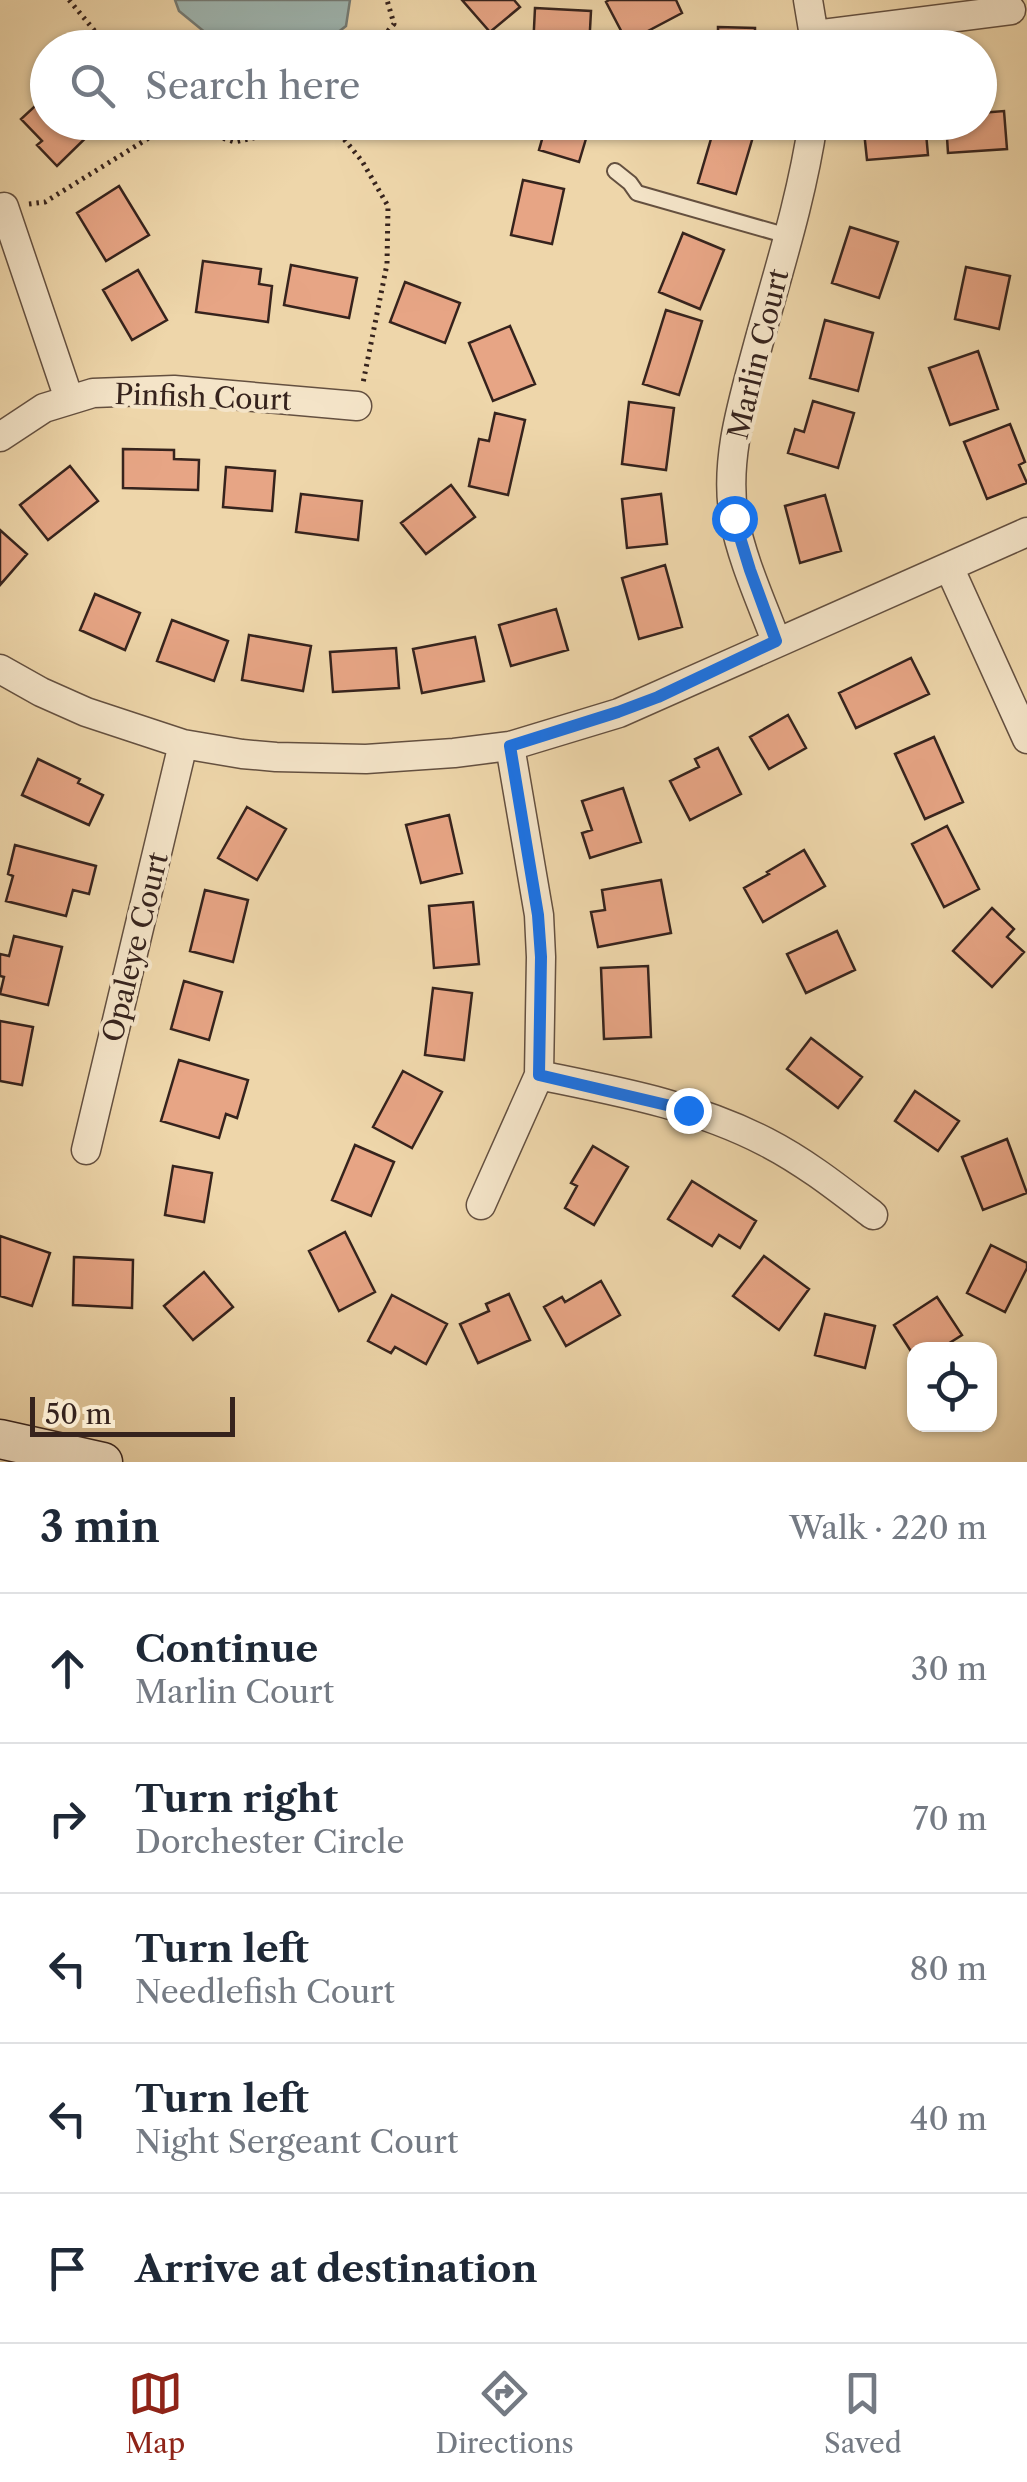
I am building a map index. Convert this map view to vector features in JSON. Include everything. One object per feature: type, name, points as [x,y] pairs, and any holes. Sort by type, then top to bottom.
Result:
[{"type":"main road","points":[[0,1440],[103,1462]]},
{"type":"street","points":[[808,0],[813,30]]},
{"type":"street","points":[[885,30],[1011,10]]},
{"type":"street","name":"Marlin Court","points":[[776,641],[740,542],[734,518],[732,475],[742,402],[788,236],[809,140]]},
{"type":"street","points":[[4,207],[69,398]]},
{"type":"street","name":"Pinfish Court","points":[[0,437],[44,408],[92,393],[174,390],[357,406]]},
{"type":"street","points":[[0,669],[86,712],[184,744],[242,754],[366,759],[510,746],[645,702],[1027,532]]},
{"type":"street","points":[[949,567],[1027,739]]},
{"type":"street","name":"Opaleye Court","points":[[86,1150],[184,744]]},
{"type":"street","points":[[481,1204],[539,1075],[538,915],[510,746]]},
{"type":"street","points":[[539,1075],[651,1100],[731,1126],[767,1142],[874,1215]]},
{"type":"lane","points":[[614,171],[630,182],[637,193],[788,236]]},
{"type":"path","points":[[68,0],[94,30]]},
{"type":"path","points":[[388,0],[394,24],[389,30]]},
{"type":"path","points":[[4,207],[46,202],[146,140]]},
{"type":"path","points":[[345,140],[362,160],[388,206],[387,264],[357,406]]},
{"type":"water","points":[[175,0],[350,0],[346,26],[341,30],[202,30],[179,11]]},
{"type":"building","points":[[462,0],[514,0],[520,7],[488,30]]},
{"type":"building","points":[[676,0],[682,13],[650,30],[621,30],[606,2]]},
{"type":"building","points":[[535,8],[591,11],[590,30],[534,30]]},
{"type":"building","points":[[718,27],[755,28],[755,30]]},
{"type":"building","points":[[30,111],[30,128],[21,119]]},
{"type":"building","points":[[1004,111],[1007,149],[948,153],[947,140],[997,140],[997,112]]},
{"type":"building","points":[[84,140],[57,166],[37,145],[42,141]]},
{"type":"building","points":[[542,140],[586,140],[579,162],[539,150]]},
{"type":"building","points":[[711,140],[752,140],[736,194],[698,183]]},
{"type":"building","points":[[865,140],[927,140],[928,155],[867,160]]},
{"type":"building","points":[[523,180],[564,189],[552,244],[511,235]]},
{"type":"building","points":[[119,186],[149,235],[106,261],[77,213]]},
{"type":"building","points":[[850,227],[898,242],[879,298],[832,283]]},
{"type":"building","points":[[683,233],[724,250],[700,309],[659,292]]},
{"type":"building","points":[[203,261],[261,269],[259,284],[272,286],[268,322],[196,312]]},
{"type":"building","points":[[291,265],[357,278],[349,318],[284,305]]},
{"type":"building","points":[[966,267],[1010,276],[999,329],[955,319]]},
{"type":"building","points":[[138,270],[167,320],[132,340],[103,290]]},
{"type":"building","points":[[405,282],[460,303],[445,343],[390,322]]},
{"type":"building","points":[[666,310],[702,321],[679,395],[643,384]]},
{"type":"building","points":[[825,320],[873,333],[858,391],[810,378]]},
{"type":"building","points":[[510,326],[535,384],[493,401],[469,343]]},
{"type":"building","points":[[978,351],[998,409],[950,425],[929,368]]},
{"type":"building","points":[[813,401],[854,413],[838,468],[788,453],[795,429],[804,432]]},
{"type":"building","points":[[629,402],[674,408],[666,470],[622,464]]},
{"type":"building","points":[[495,413],[525,420],[508,495],[469,486],[479,439],[489,441]]},
{"type":"building","points":[[1010,424],[1025,462],[1019,465],[1027,483],[987,499],[964,442]]},
{"type":"building","points":[[123,449],[174,450],[174,459],[199,460],[198,490],[123,488]]},
{"type":"building","points":[[70,466],[98,501],[48,540],[20,505]]},
{"type":"building","points":[[226,467],[275,471],[272,511],[223,507]]},
{"type":"building","points":[[451,485],[475,517],[426,554],[401,523]]},
{"type":"building","points":[[301,494],[362,501],[358,540],[296,532]]},
{"type":"building","points":[[661,494],[667,544],[627,548],[622,499]]},
{"type":"building","points":[[825,495],[841,551],[800,563],[785,506]]},
{"type":"building","points":[[0,530],[27,554],[0,585]]},
{"type":"building","points":[[665,565],[682,627],[639,639],[622,578]]},
{"type":"building","points":[[95,594],[140,613],[125,650],[80,630]]},
{"type":"building","points":[[556,609],[568,650],[511,666],[499,625]]},
{"type":"building","points":[[172,620],[228,641],[214,681],[157,661]]},
{"type":"building","points":[[249,635],[311,646],[303,691],[242,680]]},
{"type":"building","points":[[475,637],[484,681],[422,693],[413,649]]},
{"type":"building","points":[[396,648],[399,688],[333,692],[330,652]]},
{"type":"building","points":[[911,658],[929,694],[856,728],[839,693]]},
{"type":"building","points":[[788,715],[806,748],[769,769],[750,737]]},
{"type":"building","points":[[934,737],[963,802],[925,819],[895,754]]},
{"type":"building","points":[[718,748],[741,794],[690,820],[670,781],[699,767],[695,759]]},
{"type":"building","points":[[38,759],[103,795],[89,825],[22,795]]},
{"type":"building","points":[[623,788],[641,842],[590,858],[582,833],[592,830],[582,801]]},
{"type":"building","points":[[247,807],[286,829],[257,880],[218,858]]},
{"type":"building","points":[[449,815],[462,873],[421,883],[406,825]]},
{"type":"building","points":[[947,826],[979,889],[944,907],[912,844]]},
{"type":"building","points":[[15,845],[96,866],[89,894],[73,890],[66,916],[6,901]]},
{"type":"building","points":[[804,850],[825,886],[763,922],[744,888]]},
{"type":"building","points":[[661,880],[671,933],[598,947],[591,912],[605,910],[602,890]]},
{"type":"building","points":[[205,890],[248,900],[233,962],[190,951]]},
{"type":"building","points":[[473,902],[479,964],[434,968],[429,906]]},
{"type":"building","points":[[992,908],[1014,929],[1007,937],[1024,952],[992,987],[953,951]]},
{"type":"building","points":[[837,931],[855,970],[806,993],[787,954]]},
{"type":"building","points":[[14,936],[62,947],[48,1005],[0,994],[4,977],[0,976],[0,954],[9,956]]},
{"type":"building","points":[[648,966],[651,1037],[604,1039],[601,968]]},
{"type":"building","points":[[184,981],[222,992],[209,1040],[171,1029]]},
{"type":"building","points":[[433,988],[472,993],[464,1060],[425,1055]]},
{"type":"building","points":[[0,1021],[33,1027],[22,1085],[0,1081]]},
{"type":"building","points":[[811,1038],[862,1077],[838,1108],[787,1069]]},
{"type":"building","points":[[179,1060],[248,1080],[237,1118],[226,1114],[219,1138],[161,1121]]},
{"type":"building","points":[[403,1071],[442,1092],[412,1148],[373,1127]]},
{"type":"building","points":[[915,1091],[959,1121],[938,1151],[895,1121]]},
{"type":"building","points":[[1007,1139],[1027,1193],[983,1210],[962,1157]]},
{"type":"building","points":[[355,1145],[394,1162],[371,1216],[332,1200]]},
{"type":"building","points":[[593,1146],[628,1167],[594,1225],[565,1208],[577,1186],[571,1183]]},
{"type":"building","points":[[173,1166],[212,1173],[204,1222],[165,1215]]},
{"type":"building","points":[[692,1181],[756,1221],[740,1248],[719,1235],[712,1246],[668,1219]]},
{"type":"building","points":[[345,1232],[375,1292],[339,1311],[309,1251]]},
{"type":"building","points":[[0,1236],[50,1253],[32,1306],[0,1296]]},
{"type":"building","points":[[991,1245],[1027,1263],[1005,1312],[967,1293]]},
{"type":"building","points":[[764,1256],[809,1289],[779,1330],[733,1296]]},
{"type":"building","points":[[74,1257],[133,1260],[132,1308],[73,1305]]},
{"type":"building","points":[[204,1272],[233,1307],[193,1340],[164,1306]]},
{"type":"building","points":[[601,1281],[620,1315],[566,1346],[544,1307],[562,1297],[565,1302]]},
{"type":"building","points":[[509,1294],[530,1340],[478,1363],[460,1324],[489,1311],[486,1304]]},
{"type":"building","points":[[392,1295],[447,1324],[426,1364],[395,1347],[391,1353],[368,1341]]},
{"type":"building","points":[[937,1297],[962,1335],[951,1342],[907,1342],[907,1345],[894,1325]]},
{"type":"building","points":[[825,1314],[875,1326],[865,1368],[815,1355]]},
{"type":"route","points":[[688,1110],[539,1075],[538,915],[510,746],[658,697],[776,641],[734,518]]}]
